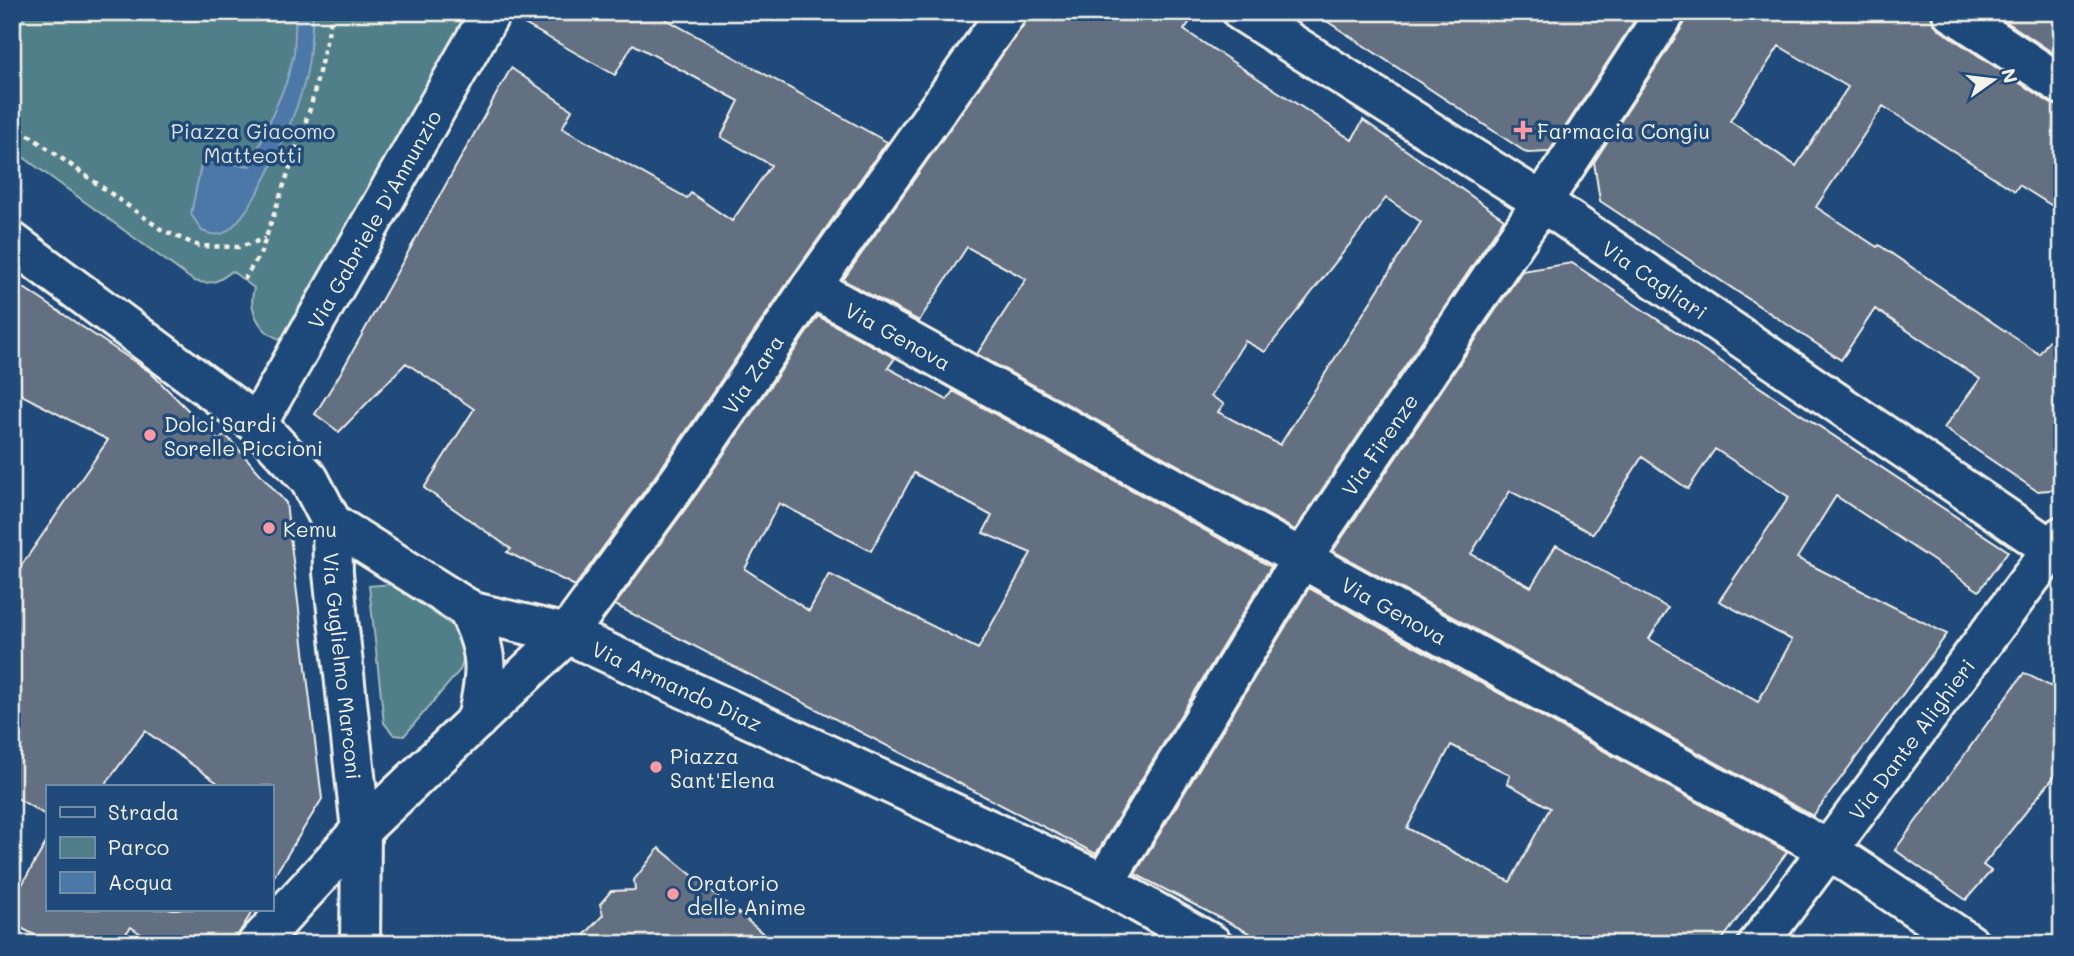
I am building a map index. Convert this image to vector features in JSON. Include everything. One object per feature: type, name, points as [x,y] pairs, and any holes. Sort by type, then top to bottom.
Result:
[{"type":"street","name":"Via Gabriele D'Annunzio","points":[[257,424],[491,12]]},
{"type":"street","name":"Via Zara","points":[[257,944],[361,830],[567,634],[681,477],[811,287],[1007,12]]},
{"type":"street","name":"Via Cagliari","points":[[1242,12],[1542,202],[2058,547]]},
{"type":"street","name":"Via Firenze","points":[[1104,883],[1302,558],[1542,202],[1666,12]]},
{"type":"street","points":[[1952,12],[2062,85]]},
{"type":"street","name":"Via Guglielmo Marconi","points":[[12,242],[257,424],[309,479],[332,523],[333,573],[361,830],[360,944]]},
{"type":"street","name":"Via Genova","points":[[811,287],[1827,849],[1970,944]]},
{"type":"street","name":"Via Armando Diaz","points":[[332,523],[473,612],[567,634],[1104,883],[1213,944]]},
{"type":"street","name":"Via Dante Alighieri","points":[[1758,944],[1827,849],[2058,547]]},
{"type":"street","points":[[467,608],[480,635],[486,661],[477,720]]},
{"type":"path","points":[[244,280],[261,252],[311,106],[331,12]]},
{"type":"path","points":[[12,123],[163,229],[199,246],[239,247],[265,239]]},
{"type":"green space","name":"Piazza Giacomo Matteotti","points":[[27,12],[475,12],[288,341],[279,339],[264,329],[253,306],[254,288],[232,271],[215,282],[194,281],[12,149],[12,36]]},
{"type":"green space","points":[[392,584],[457,629],[465,656],[460,670],[404,736],[394,735],[384,723],[369,586]]},
{"type":"water","points":[[296,12],[313,12],[310,50],[303,88],[282,143],[261,186],[238,220],[221,234],[202,231],[191,214],[202,160],[251,166],[286,83],[294,54]]},
{"type":"building","points":[[513,12],[653,12],[887,142],[664,464],[575,586],[507,552],[511,549],[424,488],[474,409],[406,363],[339,432],[315,414],[511,68],[572,110],[562,128],[687,198],[691,193],[732,221],[771,165],[721,137],[739,101],[633,44],[615,75],[512,17]]},
{"type":"building","points":[[1032,12],[1197,12],[1184,30],[1352,140],[1363,120],[1504,219],[1295,530],[977,354],[1026,279],[967,247],[919,321],[843,280]],"holes":[[[1386,198],[1421,222],[1280,445],[1218,412],[1224,404],[1211,396],[1245,341],[1265,352]]]},
{"type":"building","points":[[1313,12],[1640,12],[1549,152],[1527,153]]},
{"type":"building","points":[[1688,12],[1930,12],[1933,22],[1940,30],[2050,103],[2062,107],[2062,212],[2019,185],[2015,191],[1883,106],[1816,207],[1877,247],[1879,245],[2039,354],[2062,323],[2062,489],[2037,491],[1944,428],[1980,379],[1875,309],[1841,360],[1600,201],[1594,162],[1684,24]],"holes":[[[1779,46],[1848,87],[1796,166],[1730,121]]]},
{"type":"building","points":[[1992,12],[2062,12],[2062,59]]},
{"type":"building","points":[[1572,263],[2008,551],[1979,591],[1836,496],[1797,558],[1947,634],[1813,816],[1333,551],[1522,271]],"holes":[[[1715,449],[1789,497],[1719,601],[1792,640],[1758,702],[1649,639],[1668,608],[1556,545],[1531,587],[1471,554],[1510,491],[1593,534],[1642,457],[1688,489]]]},
{"type":"building","points":[[12,280],[150,372],[219,441],[225,434],[286,503],[322,799],[273,878],[273,785],[221,785],[145,731],[105,785],[46,785],[46,815],[12,795],[12,579],[108,440],[12,390]]},
{"type":"building","points":[[818,316],[895,358],[888,368],[947,400],[953,391],[1271,567],[1096,854],[615,605],[700,489]],"holes":[[[914,473],[992,516],[983,533],[1031,553],[978,649],[829,574],[809,611],[745,569],[779,503],[871,551]]]},
{"type":"building","points":[[1309,588],[1787,852],[1719,944],[1270,944],[1135,874]],"holes":[[[1451,745],[1510,775],[1507,783],[1550,808],[1510,882],[1407,828]]]},
{"type":"building","points":[[2024,673],[2062,692],[2062,767],[1983,865],[1991,871],[1966,900],[1895,850]]},
{"type":"building","points":[[46,843],[46,911],[253,911],[232,944],[155,944],[131,927],[117,944],[51,944],[12,923],[12,902]]},
{"type":"building","points":[[659,848],[776,944],[576,944],[603,915],[600,904],[611,891],[635,890],[634,880]]},
{"type":"place","name":"Farmacia Congiu","points":[[1523,130]]},
{"type":"place","name":"Dolci Sardi Sorelle Piccioni","points":[[150,435]]},
{"type":"place","name":"Kemu","points":[[269,528]]},
{"type":"place","name":"Piazza Sant'Elena","points":[[656,767]]},
{"type":"place","name":"Oratorio delle Anime","points":[[673,894]]}]
